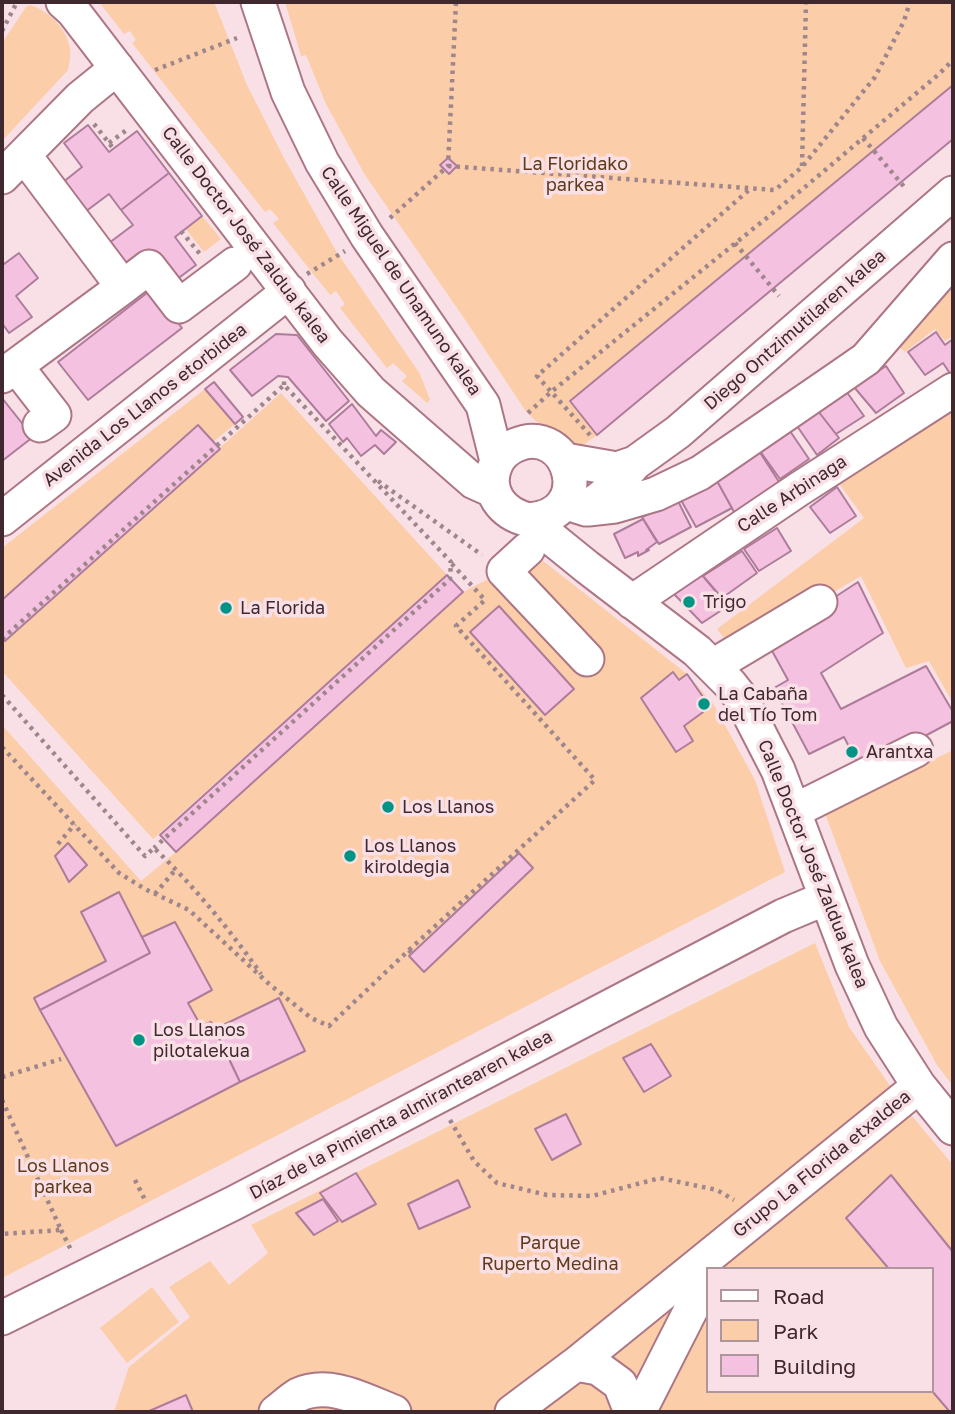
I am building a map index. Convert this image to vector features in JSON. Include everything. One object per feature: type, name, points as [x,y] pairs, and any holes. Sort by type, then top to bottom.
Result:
[{"type":"street","name":"Calle Doctor José Zaldua kalea","points":[[63,2],[132,70],[298,283],[327,342],[370,392],[443,454],[496,472]]},
{"type":"street","name":"Calle Miguel de Unamuno kalea","points":[[258,2],[288,92],[322,162],[368,236],[483,405]]},
{"type":"street","points":[[123,287],[13,166],[80,99],[132,70]]},
{"type":"street","name":"Diego Ontzimutilaren kalea","points":[[545,527],[613,488],[635,463],[678,432],[953,193]]},
{"type":"street","points":[[483,405],[496,472],[498,502],[517,517],[545,527],[656,494],[700,473],[866,359],[953,259]]},
{"type":"street","points":[[40,425],[54,415],[9,371],[149,267],[179,306],[219,260]]},
{"type":"street","name":"Avenida Los Llanos etorbidea","points":[[2,519],[298,283]]},
{"type":"street","name":"Calle Arbinaga","points":[[632,602],[799,489],[953,390]]},
{"type":"street","points":[[483,405],[527,429],[565,460],[571,481],[569,492],[545,527]]},
{"type":"street","points":[[496,472],[510,448],[519,443],[527,429]]},
{"type":"street","points":[[565,460],[617,469],[635,463]]},
{"type":"street","name":"Calle Doctor José Zaldua kalea","points":[[545,527],[587,567],[697,651],[741,698],[778,770],[794,811],[813,904],[840,934],[881,1027],[919,1086],[953,1128]]},
{"type":"street","points":[[545,527],[587,659]]},
{"type":"street","points":[[713,666],[820,602]]},
{"type":"street","points":[[794,811],[916,750]]},
{"type":"street","name":"Díaz de la Pimienta almirantearen kalea","points":[[2,1318],[234,1203],[770,922],[813,904]]},
{"type":"street","name":"Grupo La Florida etxaldea","points":[[512,1412],[719,1255],[919,1086]]},
{"type":"street","points":[[639,1412],[706,1280]]},
{"type":"street","points":[[576,1364],[598,1367],[620,1384],[631,1412]]},
{"type":"street","points":[[276,1412],[298,1395],[318,1390],[341,1392],[394,1412]]},
{"type":"path","points":[[2,31],[17,2]]},
{"type":"path","points":[[390,218],[448,166],[456,2]]},
{"type":"path","points":[[802,167],[806,2]]},
{"type":"path","points":[[448,166],[775,190],[802,167],[874,77],[904,21],[910,2]]},
{"type":"path","points":[[2,16],[10,16]]},
{"type":"path","points":[[132,70],[237,38]]},
{"type":"path","points":[[527,429],[551,392],[863,138],[953,60]]},
{"type":"path","points":[[93,124],[113,148]]},
{"type":"path","points":[[109,143],[128,128]]},
{"type":"path","points":[[863,138],[906,188]]},
{"type":"path","points":[[596,441],[537,376],[750,189]]},
{"type":"path","points":[[181,231],[219,260]]},
{"type":"path","points":[[735,243],[779,296]]},
{"type":"path","points":[[298,283],[345,251]]},
{"type":"path","points":[[2,747],[119,873],[189,910],[268,983],[311,1018],[329,1026],[595,780],[456,626],[485,600],[284,385],[284,377]]},
{"type":"path","points":[[2,639],[284,385]]},
{"type":"path","points":[[369,475],[545,527]]},
{"type":"path","points":[[2,695],[145,856],[450,579],[450,562]]},
{"type":"path","points":[[58,844],[75,824]]},
{"type":"path","points":[[154,848],[176,869],[268,983]]},
{"type":"path","points":[[155,894],[176,869]]},
{"type":"path","points":[[229,947],[235,939]]},
{"type":"path","points":[[2,1077],[61,1059]]},
{"type":"path","points":[[2,1100],[71,1250]]},
{"type":"path","points":[[447,1115],[474,1161],[497,1183],[547,1195],[592,1196],[660,1178],[717,1189],[737,1203]]},
{"type":"path","points":[[135,1180],[146,1202]]},
{"type":"path","points":[[2,1234],[61,1230]]},
{"type":"green space","points":[[99,2],[214,2],[247,85],[284,158],[336,251],[420,374],[430,400],[427,403],[402,381],[407,376],[393,363],[387,368],[340,308],[345,304],[336,291],[330,295],[273,223],[279,219],[270,209],[265,212],[132,43],[136,40],[130,31],[124,34]]},
{"type":"green space","name":"La Floridako parkea","points":[[285,2],[953,2],[953,85],[571,402],[597,435],[582,446],[550,432],[525,410],[365,175],[326,104],[306,55],[301,56]]},
{"type":"green space","points":[[30,5],[53,19],[66,35],[70,52],[68,70],[2,141],[2,43]]},
{"type":"green space","points":[[202,216],[221,239],[204,252],[185,228]]},
{"type":"green space","points":[[953,281],[953,336],[945,341],[935,329],[905,352],[896,344]]},
{"type":"green space","points":[[205,389],[235,424],[213,442],[198,426],[2,600],[2,548]]},
{"type":"green space","name":"La Florida","points":[[281,393],[447,575],[153,839],[2,671],[2,643]]},
{"type":"green space","points":[[953,403],[953,703],[929,661],[906,668],[861,576],[734,651],[717,629],[864,518],[835,478]]},
{"type":"green space","name":"Los Llanos parkea","points":[[528,549],[687,674],[714,705],[755,780],[785,872],[2,1278],[2,725],[141,881],[437,614],[463,592],[504,571]]},
{"type":"green space","points":[[953,750],[953,1086],[937,1065],[880,961],[823,808],[874,788]]},
{"type":"green space","name":"Parque Ruperto Medina","points":[[815,943],[849,1027],[907,1110],[953,1165],[953,1412],[114,1412],[129,1367],[190,1317],[169,1287],[210,1261],[229,1285],[268,1253],[251,1225]]},
{"type":"green space","points":[[152,1287],[179,1322],[127,1363],[100,1328]]},
{"type":"building","points":[[953,85],[953,139],[597,435],[570,401]]},
{"type":"building","points":[[88,125],[109,152],[137,131],[169,173],[121,210],[109,194],[85,212],[62,183],[82,167],[64,143]]},
{"type":"building","points":[[448,158],[457,166],[449,174],[440,165]]},
{"type":"building","points":[[169,173],[202,216],[175,237],[196,265],[172,283],[131,272],[109,243],[133,225],[121,210]]},
{"type":"building","points":[[19,253],[38,278],[16,296],[32,317],[9,333],[2,323],[2,261],[4,264]]},
{"type":"building","points":[[152,289],[182,328],[88,400],[58,362]]},
{"type":"building","points":[[936,332],[945,345],[953,339],[951,375],[943,363],[925,375],[908,352]]},
{"type":"building","points":[[276,334],[297,335],[349,401],[326,421],[288,377],[278,376],[252,396],[230,370]]},
{"type":"building","points":[[886,366],[904,393],[876,413],[854,387]]},
{"type":"building","points":[[214,382],[243,417],[235,424],[205,389]]},
{"type":"building","points":[[846,391],[864,416],[836,434],[818,411]]},
{"type":"building","points":[[2,398],[33,437],[2,461]]},
{"type":"building","points":[[352,404],[376,436],[381,430],[396,442],[384,454],[375,445],[361,456],[347,438],[343,442],[329,424]]},
{"type":"building","points":[[818,411],[839,438],[817,455],[797,426]]},
{"type":"building","points":[[198,425],[220,449],[5,641],[2,637],[2,600]]},
{"type":"building","points":[[790,431],[809,459],[780,479],[760,451]]},
{"type":"building","points":[[759,451],[781,485],[734,512],[717,481]]},
{"type":"building","points":[[717,481],[732,508],[696,527],[681,500]]},
{"type":"building","points":[[837,487],[856,516],[830,533],[810,507]]},
{"type":"building","points":[[678,501],[691,527],[659,544],[642,517]]},
{"type":"building","points":[[643,519],[657,542],[638,556],[638,552],[625,558],[614,534]]},
{"type":"building","points":[[777,528],[791,551],[759,571],[744,549]]},
{"type":"building","points":[[742,551],[757,573],[722,598],[703,576]]},
{"type":"building","points":[[447,575],[463,592],[176,852],[160,835]]},
{"type":"building","points":[[702,575],[728,606],[702,623],[674,594]]},
{"type":"building","points":[[858,582],[883,633],[821,673],[841,709],[926,666],[953,712],[953,721],[861,770],[844,737],[809,754],[774,688],[788,680],[765,638]]},
{"type":"building","points":[[499,606],[574,689],[545,715],[470,632]]},
{"type":"building","points":[[673,672],[679,680],[687,674],[710,707],[684,726],[693,741],[676,752],[641,698]]},
{"type":"building","points":[[68,843],[87,865],[69,882],[55,856]]},
{"type":"building","points":[[519,853],[533,868],[424,972],[409,956]]},
{"type":"building","points":[[119,892],[150,953],[40,1010],[34,998],[106,961],[81,912]]},
{"type":"building","name":"Los Llanos pilotalekua","points":[[175,922],[212,990],[188,1003],[201,1026],[211,1022],[240,1082],[116,1146],[40,1010],[150,953],[142,937]]},
{"type":"building","points":[[279,998],[305,1051],[240,1082],[215,1029]]},
{"type":"building","points":[[651,1044],[671,1076],[644,1092],[623,1058]]},
{"type":"building","points":[[566,1114],[581,1144],[552,1160],[535,1129]]},
{"type":"building","points":[[356,1173],[376,1204],[342,1222],[320,1193]]},
{"type":"building","points":[[891,1175],[953,1252],[953,1412],[950,1412],[934,1393],[934,1267],[887,1267],[846,1218]]},
{"type":"building","points":[[458,1180],[470,1207],[419,1229],[408,1204]]},
{"type":"building","points":[[323,1199],[338,1221],[314,1235],[296,1213]]},
{"type":"building","points":[[186,1395],[193,1412],[147,1412]]},
{"type":"place","name":"Trigo","points":[[689,602]]},
{"type":"place","name":"La Florida","points":[[226,608]]},
{"type":"place","name":"La Cabaña del Tío Tom","points":[[704,704]]},
{"type":"place","name":"Arantxa","points":[[852,752]]},
{"type":"place","name":"Los Llanos","points":[[388,807]]},
{"type":"place","name":"Los Llanos kiroldegia","points":[[350,856]]},
{"type":"place","name":"Los Llanos pilotalekua","points":[[139,1040]]}]
